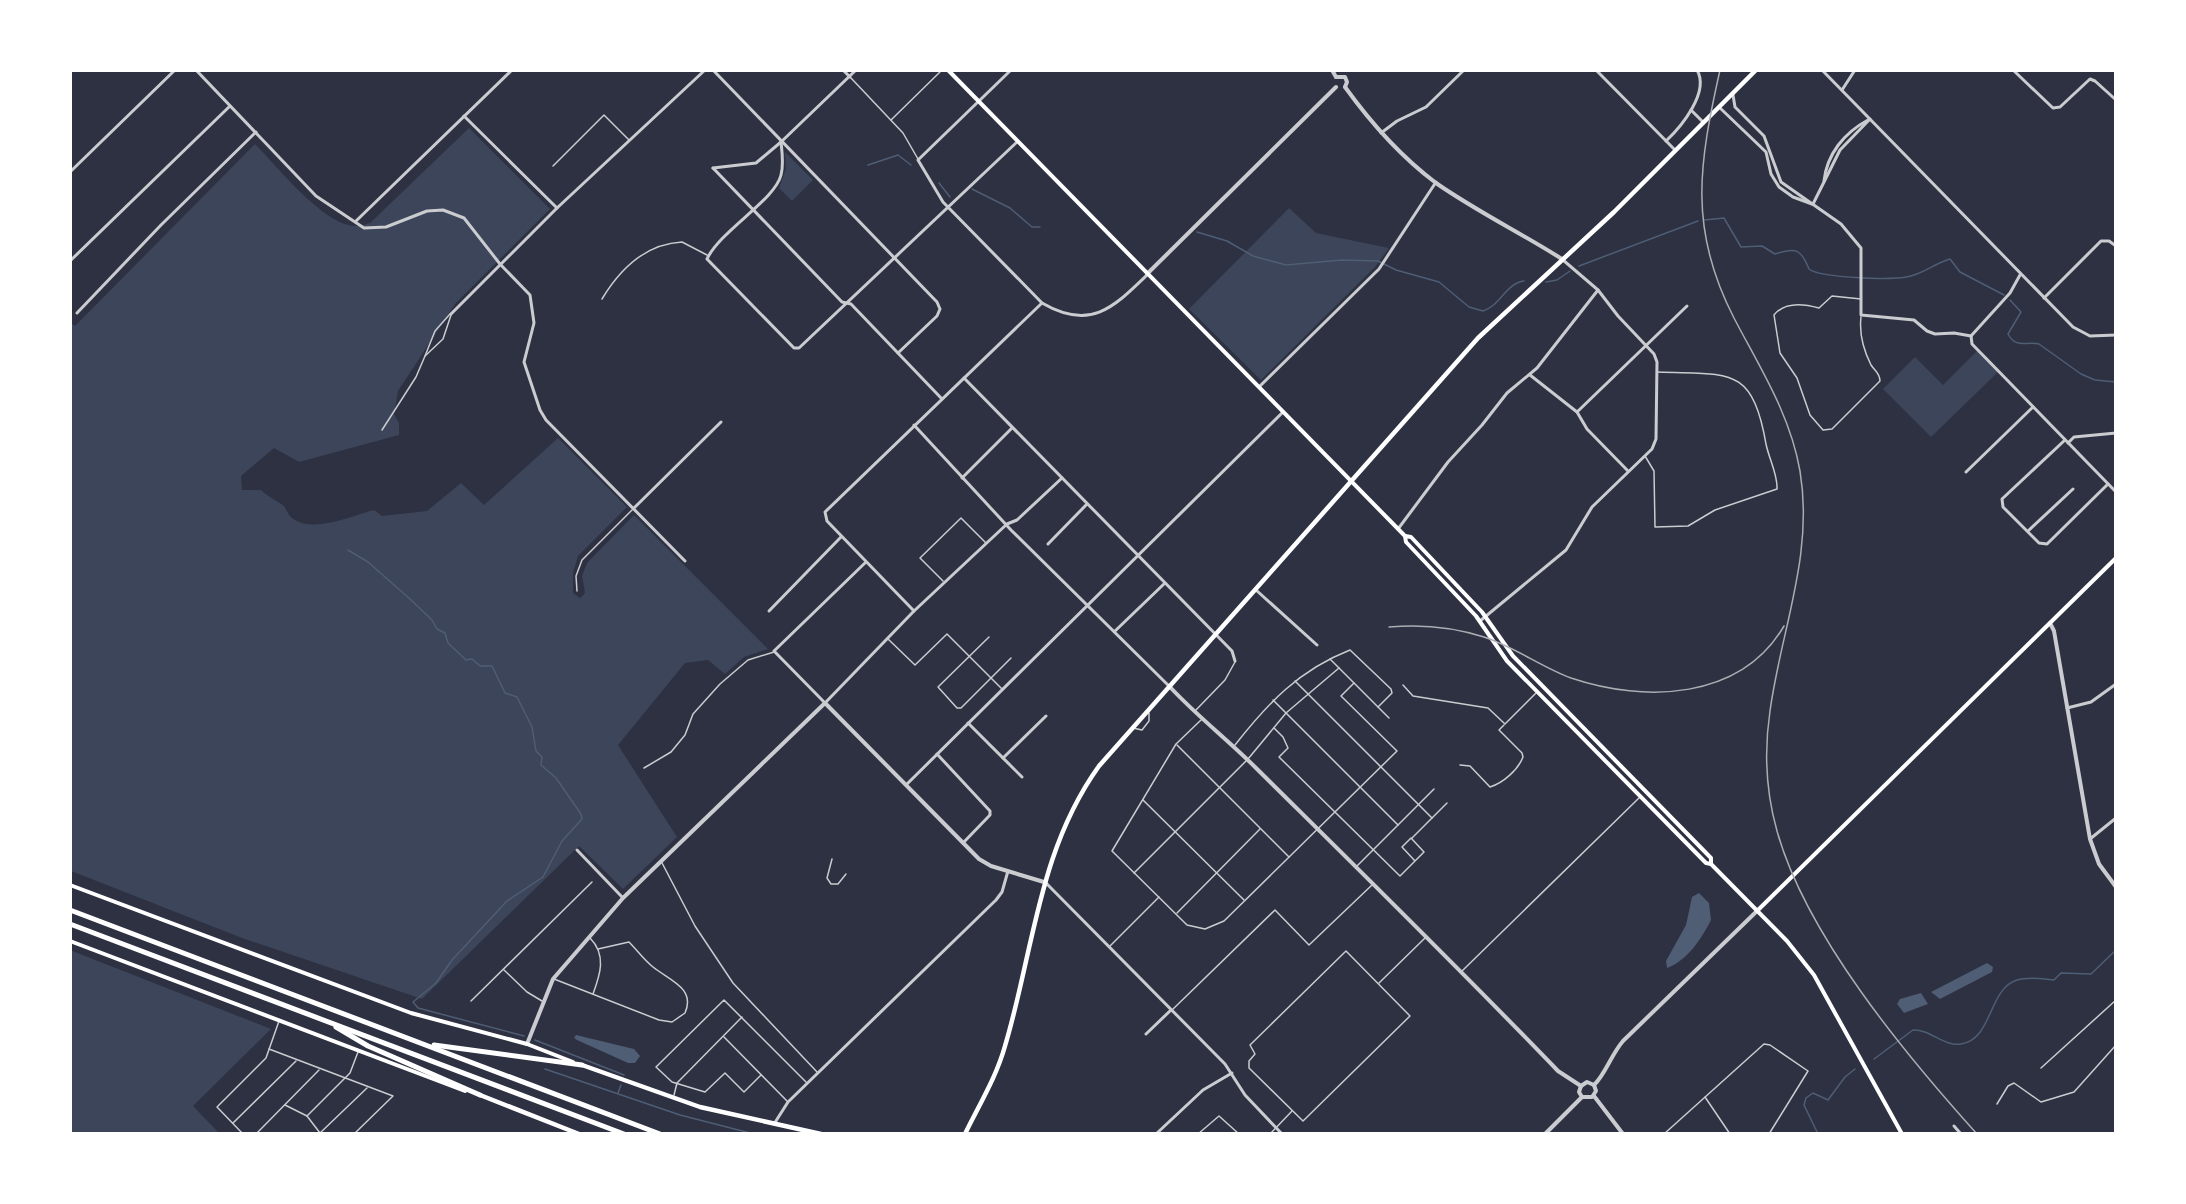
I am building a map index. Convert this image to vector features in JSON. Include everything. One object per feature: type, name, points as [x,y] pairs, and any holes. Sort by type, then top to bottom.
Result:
[{"type":"highway","points":[[70,910],[660,1134]]},
{"type":"highway","points":[[70,924],[624,1134]]},
{"type":"highway","points":[[324,1020],[368,1046],[480,1095]]},
{"type":"highway","points":[[424,1044],[582,1065]]},
{"type":"main road","points":[[948,70],[1398,530],[1405,536],[1411,537],[1485,616],[1509,652],[1711,858],[1711,864]]},
{"type":"main road","points":[[964,1134],[986,1093],[1004,1049],[1044,882],[1055,847],[1072,807],[1099,766],[1478,338],[1676,152],[1756,70]]},
{"type":"main road","points":[[1405,536],[1406,542],[1480,621],[1503,657],[1796,951],[1814,975],[1902,1134]]},
{"type":"main road","points":[[1757,911],[2115,558]]},
{"type":"main road","points":[[70,885],[411,1013],[527,1044],[673,1099],[821,1134]]},
{"type":"main road","points":[[70,941],[579,1134]]},
{"type":"street","points":[[70,172],[175,70]]},
{"type":"street","points":[[196,70],[316,196],[364,228],[375,229],[427,211],[443,210],[464,218],[500,264],[530,295],[534,323],[524,362],[540,410],[546,420],[685,561]]},
{"type":"street","points":[[356,221],[512,70]]},
{"type":"street","points":[[451,314],[557,208],[705,70]]},
{"type":"street","points":[[713,70],[937,302],[940,309],[937,316],[898,353]]},
{"type":"street","points":[[843,70],[850,77]]},
{"type":"street","points":[[856,70],[756,163],[713,168],[842,302],[850,304],[942,399]]},
{"type":"street","points":[[1011,70],[918,160],[933,189],[947,206],[1042,303],[1073,316],[1096,314],[1119,302],[1336,87],[1345,87]]},
{"type":"street","points":[[1332,70],[1336,77],[1334,82],[1336,87]]},
{"type":"street","points":[[1381,133],[1397,121],[1426,107],[1464,70]]},
{"type":"street","points":[[1596,70],[1676,152]]},
{"type":"street","points":[[1666,141],[1684,124],[1691,110],[1700,83],[1697,70]]},
{"type":"street","points":[[1822,70],[2078,332],[2090,336],[2115,334]]},
{"type":"street","points":[[1842,90],[1855,70]]},
{"type":"street","points":[[2013,70],[2053,108],[2060,107],[2092,79],[2115,100]]},
{"type":"street","points":[[1336,77],[1345,76],[1347,82],[1345,87]]},
{"type":"street","points":[[1345,87],[1381,133],[1436,182],[1562,259],[1598,290],[1618,316],[1654,354],[1657,372],[1656,439],[1645,456],[1592,507],[1566,550],[1480,621]]},
{"type":"street","points":[[1732,95],[1735,107],[1764,136],[1781,182],[1813,204],[1856,239],[1862,248],[1862,315],[1914,320],[1927,331],[1935,334],[1954,333],[1971,336]]},
{"type":"street","points":[[70,261],[230,106]]},
{"type":"street","points":[[1720,108],[1766,152],[1771,174],[1779,187],[1793,197],[1813,204]]},
{"type":"street","points":[[1691,110],[1704,123]]},
{"type":"street","points":[[465,116],[557,208]]},
{"type":"street","points":[[1813,204],[1840,150],[1870,119]]},
{"type":"street","points":[[77,313],[161,225],[256,132]]},
{"type":"street","points":[[781,142],[780,179],[707,256],[707,261],[790,346],[799,348],[1017,142]]},
{"type":"street","points":[[1259,387],[1380,267],[1436,182]]},
{"type":"street","points":[[2044,298],[2098,244],[2106,240],[2115,246]]},
{"type":"street","points":[[2020,274],[2010,293],[1971,336],[1972,344],[2115,492]]},
{"type":"street","points":[[1398,530],[1446,465],[1484,423],[1507,393],[1530,375],[1598,290]]},
{"type":"street","points":[[914,611],[842,537],[824,515],[827,509],[1042,303]]},
{"type":"street","points":[[1577,412],[1687,306]]},
{"type":"street","points":[[1530,375],[1577,412],[1585,427],[1628,471]]},
{"type":"street","points":[[964,378],[1232,651],[1236,661]]},
{"type":"street","points":[[1966,472],[2033,407]]},
{"type":"street","points":[[906,784],[1283,412]]},
{"type":"street","points":[[634,508],[721,423]]},
{"type":"street","points":[[914,425],[962,478],[1202,720],[1248,759],[1427,936],[1558,1071],[1581,1086]]},
{"type":"street","points":[[962,478],[1012,428]]},
{"type":"street","points":[[2108,484],[2047,544],[2040,543],[2003,507],[2002,499],[2067,441],[2074,437],[2115,433]]},
{"type":"street","points":[[527,1044],[553,979],[622,898],[825,703],[914,611],[1007,524],[1017,520],[1062,478]]},
{"type":"street","points":[[2028,531],[2073,489]]},
{"type":"street","points":[[1048,544],[1087,504]]},
{"type":"street","points":[[769,610],[842,537]]},
{"type":"street","points":[[866,562],[774,651],[984,862],[1044,882],[1232,1073],[1245,1095],[1282,1134]]},
{"type":"street","points":[[1115,631],[1165,584]]},
{"type":"street","points":[[1256,590],[1317,645]]},
{"type":"street","points":[[2050,623],[2054,631],[2090,839],[2099,864],[2115,887]]},
{"type":"street","points":[[2067,708],[2091,702],[2115,684]]},
{"type":"street","points":[[1004,758],[1046,716]]},
{"type":"street","points":[[968,723],[1022,777]]},
{"type":"street","points":[[937,754],[990,811],[990,815],[963,843]]},
{"type":"street","points":[[2090,839],[2115,818]]},
{"type":"street","points":[[577,850],[622,898]]},
{"type":"street","points":[[774,1124],[788,1102],[996,900],[1002,892],[1008,871]]},
{"type":"street","points":[[1623,1134],[1594,1096],[1594,1085],[1599,1080],[1613,1052],[1757,911]]},
{"type":"street","points":[[1146,1034],[1171,1010]]},
{"type":"street","points":[[1156,1134],[1203,1090],[1232,1073]]},
{"type":"street","points":[[1594,1085],[1587,1082],[1581,1086],[1579,1092],[1582,1097],[1588,1099],[1594,1096]]},
{"type":"street","points":[[1545,1134],[1582,1097]]},
{"type":"street","points":[[1954,1126],[1961,1134]]},
{"type":"lane","points":[[891,120],[942,70]]},
{"type":"lane","points":[[850,77],[908,139],[918,160]]},
{"type":"lane","points":[[553,166],[604,116],[630,141]]},
{"type":"lane","points":[[602,298],[627,265],[657,247],[682,242],[707,256]]},
{"type":"lane","points":[[1862,299],[1832,296],[1820,308],[1801,303],[1776,311],[1774,315],[1780,354],[1797,378],[1810,415],[1823,430],[1828,431],[1880,381],[1859,334],[1862,315]]},
{"type":"lane","points":[[425,356],[443,339],[451,314]]},
{"type":"lane","points":[[382,430],[416,377],[435,331],[451,314]]},
{"type":"lane","points":[[1645,456],[1654,471],[1655,527],[1688,526],[1715,510],[1777,489],[1756,400],[1745,386],[1724,374],[1657,372]]},
{"type":"lane","points":[[578,591],[576,576],[582,560],[634,508]]},
{"type":"lane","points":[[945,582],[920,558],[961,518],[986,543]]},
{"type":"lane","points":[[888,638],[915,664],[947,634],[1002,690]]},
{"type":"lane","points":[[989,637],[939,686],[939,691],[958,709],[1011,658]]},
{"type":"lane","points":[[1233,747],[1272,700],[1294,680],[1329,658],[1350,650],[1354,651],[1391,689],[1392,693],[1378,707]]},
{"type":"lane","points":[[644,768],[670,752],[685,735],[693,714],[720,684],[748,660],[774,651]]},
{"type":"lane","points":[[1329,658],[1389,718]]},
{"type":"lane","points":[[1194,712],[1230,674],[1236,661]]},
{"type":"lane","points":[[1134,873],[1248,759],[1286,712],[1339,668]]},
{"type":"lane","points":[[1294,680],[1432,818]]},
{"type":"lane","points":[[1202,720],[1176,744],[1112,851],[1188,925],[1205,929],[1224,921],[1397,751],[1341,696],[1354,683]]},
{"type":"lane","points":[[1403,685],[1413,696],[1488,708],[1505,724]]},
{"type":"lane","points":[[1460,765],[1470,766],[1490,787],[1517,767],[1522,753],[1499,730],[1543,686]]},
{"type":"lane","points":[[1272,700],[1398,825]]},
{"type":"lane","points":[[1274,728],[1283,737],[1288,748],[1279,757],[1400,876],[1424,852],[1411,838]]},
{"type":"lane","points":[[1176,744],[1289,857]]},
{"type":"lane","points":[[1356,867],[1434,789]]},
{"type":"lane","points":[[1462,972],[1646,791]]},
{"type":"lane","points":[[1143,799],[1245,901]]},
{"type":"lane","points":[[1415,861],[1402,847],[1447,803]]},
{"type":"lane","points":[[1176,914],[1261,829]]},
{"type":"lane","points":[[832,859],[827,878],[831,884],[838,885],[846,874]]},
{"type":"lane","points":[[661,861],[695,926],[726,974],[818,1073]]},
{"type":"lane","points":[[471,1001],[592,882]]},
{"type":"lane","points":[[1171,1010],[1275,910],[1310,945],[1372,884]]},
{"type":"lane","points":[[1109,946],[1159,897]]},
{"type":"lane","points":[[1378,983],[1427,936]]},
{"type":"lane","points":[[589,938],[598,949],[602,972],[592,995]]},
{"type":"lane","points":[[553,979],[663,1022],[679,1018],[688,1005],[684,989],[652,966],[629,942],[598,949]]},
{"type":"lane","points":[[1346,951],[1378,983],[1410,1016],[1303,1121],[1249,1068],[1249,1061],[1255,1054],[1250,1045],[1346,951]]},
{"type":"lane","points":[[504,969],[527,992],[543,1002]]},
{"type":"lane","points":[[761,1075],[744,1092],[724,1073],[705,1092],[672,1082],[656,1067],[724,1000],[808,1084]]},
{"type":"lane","points":[[2041,1068],[2115,1000]]},
{"type":"lane","points":[[673,1099],[677,1083],[742,1017]]},
{"type":"lane","points":[[243,1134],[218,1107],[261,1063],[269,1049],[279,1020]]},
{"type":"lane","points":[[723,1036],[788,1102]]},
{"type":"lane","points":[[1664,1134],[1757,1047],[1770,1046],[1808,1071],[1769,1134]]},
{"type":"lane","points":[[1997,1104],[2008,1086],[2014,1083],[2041,1102],[2074,1092],[2115,1046]]},
{"type":"lane","points":[[269,1049],[393,1096],[354,1134]]},
{"type":"lane","points":[[307,1116],[346,1077],[358,1051]]},
{"type":"lane","points":[[233,1123],[297,1061]]},
{"type":"lane","points":[[256,1134],[319,1069]]},
{"type":"lane","points":[[285,1105],[307,1116],[320,1133],[368,1086]]},
{"type":"lane","points":[[1704,1096],[1730,1134]]},
{"type":"lane","points":[[1270,1134],[1293,1111]]},
{"type":"lane","points":[[1198,1134],[1219,1116],[1239,1134]]},
{"type":"shaded area","points":[[469,128],[550,209],[455,304],[398,391],[394,414],[399,423],[399,435],[299,462],[274,448],[241,476],[242,490],[261,490],[284,506],[292,518],[310,524],[332,522],[374,510],[382,516],[427,511],[461,483],[484,505],[558,438],[627,507],[578,556],[573,573],[573,593],[580,598],[585,593],[582,576],[587,563],[634,515],[768,649],[744,657],[725,674],[708,660],[685,663],[618,745],[677,837],[623,889],[579,846],[422,999],[242,938],[71,871],[70,322],[75,326],[255,144],[316,206],[343,223],[358,226],[370,223]]},
{"type":"shaded area","points":[[785,152],[813,180],[792,201],[779,188],[786,169]]},
{"type":"shaded area","points":[[1289,208],[1316,233],[1389,248],[1375,267],[1261,380],[1189,309]]},
{"type":"shaded area","points":[[1978,350],[1999,371],[1931,437],[1883,389],[1915,357],[1943,385]]},
{"type":"shaded area","points":[[1699,893],[1709,903],[1711,920],[1687,954],[1667,968],[1666,961],[1686,925],[1692,897]]},
{"type":"shaded area","points":[[70,950],[271,1029],[193,1106],[219,1133],[71,1133]]},
{"type":"shaded area","points":[[1987,963],[1993,967],[1992,972],[1940,999],[1931,992]]},
{"type":"shaded area","points":[[1921,993],[1928,1004],[1904,1013],[1897,1004],[1900,999]]},
{"type":"shaded area","points":[[576,1035],[634,1049],[640,1056],[635,1063],[628,1063],[577,1040],[574,1038]]},
{"type":"waterway","points":[[868,165],[898,155],[911,165]]},
{"type":"waterway","points":[[939,183],[950,197]]},
{"type":"waterway","points":[[972,189],[1010,208],[1032,227],[1040,227]]},
{"type":"waterway","points":[[1704,220],[1724,218],[1741,247],[1762,246],[1775,254],[1797,251],[1809,269],[1816,272],[1856,278],[1898,278],[1918,274],[1950,259],[1960,272],[2004,295]]},
{"type":"waterway","points":[[1579,266],[1698,221]]},
{"type":"waterway","points":[[1197,232],[1227,241],[1253,256],[1286,265],[1342,260],[1378,261],[1396,270],[1439,282],[1469,307],[1483,311],[1494,304],[1512,286],[1524,281]]},
{"type":"waterway","points":[[1546,282],[1557,280],[1570,271]]},
{"type":"waterway","points":[[2010,300],[2021,312],[2008,334],[2011,339],[2018,343],[2039,344],[2081,374],[2095,380],[2116,382]]},
{"type":"waterway","points":[[348,550],[368,562],[410,599],[432,620],[437,629],[445,633],[448,643],[466,660],[472,659],[480,666],[492,666],[505,693],[517,697],[532,727],[536,751],[542,757],[541,765],[556,778],[581,814],[582,819],[562,841],[543,877],[507,901],[452,960],[436,983],[413,1002],[418,1008],[524,1036]]},
{"type":"waterway","points":[[1874,1059],[1913,1030],[1925,1032],[1949,1043],[1961,1044],[1971,1040],[1979,1033],[2001,993],[2008,985],[2026,978],[2054,980],[2061,973],[2091,974],[2116,950]]},
{"type":"waterway","points":[[535,1040],[624,1075]]},
{"type":"waterway","points":[[545,1069],[680,1115],[754,1134]]},
{"type":"waterway","points":[[1818,1134],[1804,1105],[1806,1098],[1813,1093],[1828,1100],[1845,1077],[1855,1069]]},
{"type":"waterway","points":[[618,1093],[621,1085]]},
{"type":"railway","points":[[1720,70],[1703,166],[1702,196],[1709,255],[1719,286],[1782,411],[1800,471],[1803,502],[1800,562],[1768,726],[1767,771],[1773,816],[1791,871],[1810,911],[1834,951],[1861,992],[1919,1068],[1977,1134]]},
{"type":"railway","points":[[1389,627],[1437,627],[1461,631],[1506,646],[1571,678],[1629,691],[1660,692],[1689,689],[1717,682],[1743,669],[1766,651],[1784,626]]}]
